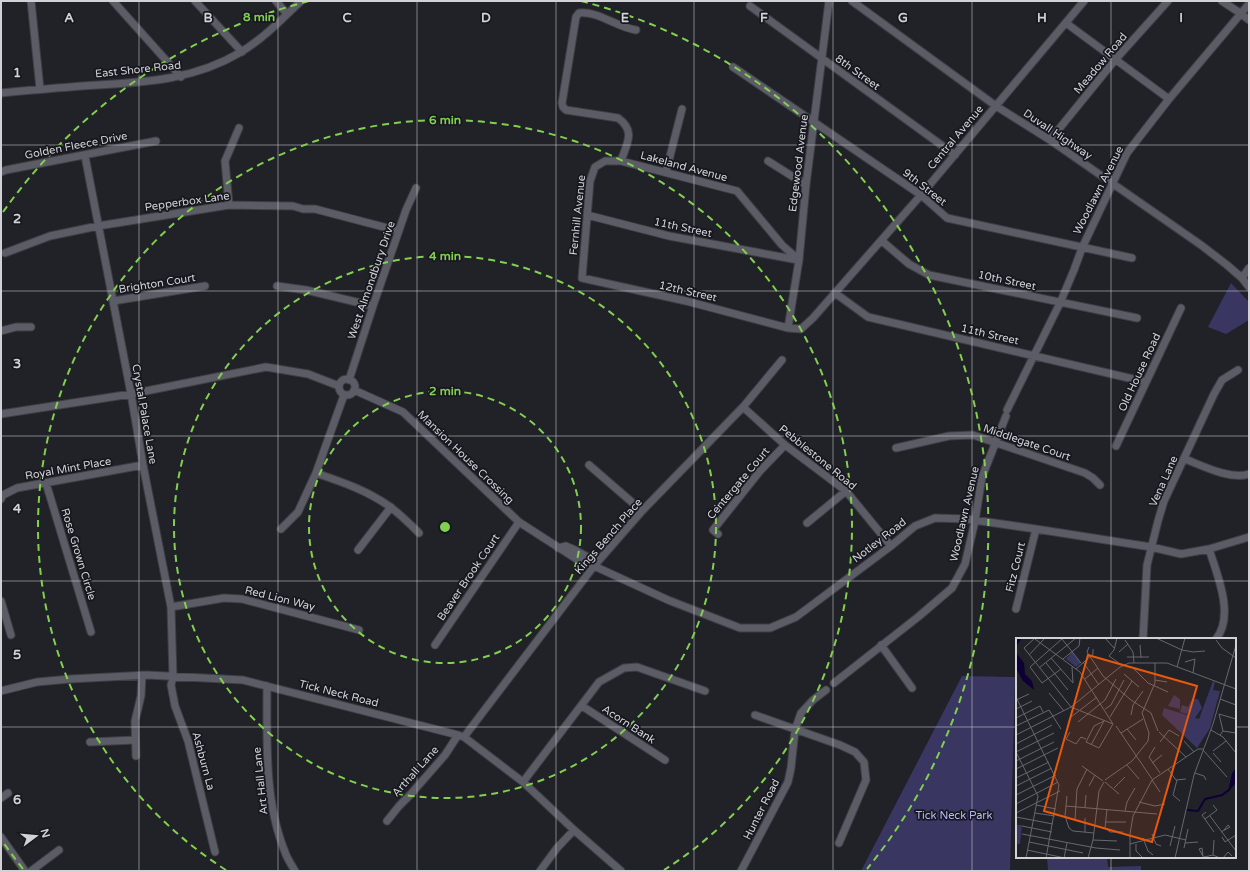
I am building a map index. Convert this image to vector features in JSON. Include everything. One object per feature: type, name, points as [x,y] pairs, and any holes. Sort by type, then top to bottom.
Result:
[{"type":"street","points":[[32,1],[40,89]]},
{"type":"street","points":[[113,1],[181,77]]},
{"type":"street","points":[[195,1],[242,52]]},
{"type":"street","points":[[276,1],[287,14]]},
{"type":"street","name":"East Shore Road","points":[[1,93],[145,82],[181,77],[207,69],[242,52],[263,36],[301,1]]},
{"type":"street","name":"Edgewood Avenue","points":[[788,328],[798,260],[813,122],[829,1]]},
{"type":"street","name":"Duvall Highway","points":[[852,1],[996,106],[1050,140],[1111,184],[1201,245],[1242,278],[1249,287]]},
{"type":"street","name":"Central Avenue","points":[[788,328],[801,329],[813,318],[882,241],[1084,1]]},
{"type":"street","name":"Meadow Road","points":[[1050,140],[1115,60],[1168,1]]},
{"type":"street","points":[[1222,1],[1249,20]]},
{"type":"street","name":"Woodlawn Avenue","points":[[834,683],[918,617],[952,588],[965,564],[975,521],[982,478],[1006,413],[1060,303],[1082,248],[1111,184],[1127,153],[1169,99],[1249,4]]},
{"type":"street","name":"8th Street","points":[[750,6],[955,155]]},
{"type":"street","points":[[621,161],[629,136],[628,127],[624,122],[618,118],[566,110],[562,103],[576,17],[579,13],[584,12],[601,16],[620,26],[636,30]]},
{"type":"street","points":[[1066,23],[1169,99]]},
{"type":"street","name":"9th Street","points":[[733,67],[921,195],[947,218],[1132,258]]},
{"type":"street","points":[[666,172],[682,109]]},
{"type":"street","points":[[229,205],[225,161],[239,128]]},
{"type":"street","name":"Golden Fleece Drive","points":[[1,172],[156,141]]},
{"type":"street","name":"Crystal Palace Lane","points":[[85,156],[171,607],[173,677]]},
{"type":"street","name":"Lakeland Avenue","points":[[605,161],[621,161],[737,191],[782,245],[798,260]]},
{"type":"street","name":"Fernhill Avenue","points":[[582,278],[590,181],[595,167],[605,161]]},
{"type":"street","points":[[768,161],[806,185]]},
{"type":"street","name":"West Almondbury Drive","points":[[349,380],[399,231],[416,188]]},
{"type":"street","name":"Pepperbox Lane","points":[[5,253],[50,236],[98,226],[229,205],[292,206],[303,209],[315,209],[399,231]]},
{"type":"street","name":"11th Street","points":[[587,215],[669,236],[798,260]]},
{"type":"street","name":"10th Street","points":[[882,241],[909,264],[929,275],[1137,318]]},
{"type":"street","points":[[1242,278],[1249,268]]},
{"type":"street","name":"12th Street","points":[[582,278],[686,301],[788,328]]},
{"type":"street","name":"Brighton Court","points":[[112,301],[204,286]]},
{"type":"street","points":[[276,286],[306,290],[373,306]]},
{"type":"street","name":"11th Street","points":[[835,293],[868,317],[1146,382]]},
{"type":"street","name":"Old House Road","points":[[1116,446],[1181,308]]},
{"type":"street","points":[[1,331],[16,327],[31,327]]},
{"type":"street","name":"Kings Bench Place","points":[[461,736],[591,564],[743,407],[782,360]]},
{"type":"street","points":[[1,414],[131,394],[266,367],[308,374],[339,386]]},
{"type":"street","name":"Vena Lane","points":[[1142,638],[1147,565],[1164,501],[1185,459],[1214,394],[1222,380],[1238,370]]},
{"type":"street","points":[[349,380],[353,383],[354,390],[349,395],[344,395],[339,390],[339,386],[342,381],[349,380]]},
{"type":"street","name":"Mansion House Crossing","points":[[354,390],[403,412],[519,522],[558,548],[566,546],[586,556],[591,564]]},
{"type":"street","points":[[281,529],[298,512],[316,473],[344,395]]},
{"type":"street","name":"Pebblestone Road","points":[[743,407],[785,445],[846,491],[892,546]]},
{"type":"street","name":"Middlegate Court","points":[[896,448],[949,436],[972,435],[1085,473],[1100,485]]},
{"type":"street","name":"Centergate Court","points":[[718,534],[713,530],[760,472],[785,445]]},
{"type":"street","points":[[1185,459],[1212,470],[1235,476],[1249,474]]},
{"type":"street","name":"Royal Mint Place","points":[[1,499],[3,495],[17,488],[143,465]]},
{"type":"street","points":[[589,465],[642,511]]},
{"type":"street","points":[[316,473],[357,488],[391,507],[419,533]]},
{"type":"street","name":"Rose Grown Circle","points":[[46,483],[91,632]]},
{"type":"street","points":[[807,523],[846,491]]},
{"type":"street","points":[[358,550],[391,507]]},
{"type":"street","name":"Notley Road","points":[[591,564],[668,600],[740,628],[770,628],[796,617],[892,546],[914,526],[935,518],[975,521],[1036,529],[1151,547],[1181,554],[1209,549],[1249,537]]},
{"type":"street","name":"Beaver Brook Court","points":[[435,644],[519,522]]},
{"type":"street","name":"Fitz Court","points":[[1016,609],[1036,529]]},
{"type":"street","points":[[1209,549],[1224,603],[1223,626],[1217,638]]},
{"type":"street","name":"Red Lion Way","points":[[171,607],[224,598],[242,599],[359,630]]},
{"type":"street","points":[[1,601],[11,635]]},
{"type":"street","points":[[881,645],[912,688]]},
{"type":"street","points":[[523,782],[599,682],[624,668],[637,667],[705,691]]},
{"type":"street","points":[[136,756],[135,721],[141,696],[142,675]]},
{"type":"street","name":"Tick Neck Road","points":[[1,692],[37,682],[142,675],[243,680],[461,736],[523,782],[574,830],[622,871]]},
{"type":"street","name":"Ashburn La","points":[[173,677],[171,685],[175,706],[188,741],[215,852]]},
{"type":"street","name":"Art Hall Lane","points":[[267,686],[267,758],[274,815],[285,852],[295,871]]},
{"type":"street","points":[[795,730],[801,713],[813,700],[826,690]]},
{"type":"street","name":"Acorn Bank","points":[[582,706],[665,760]]},
{"type":"street","points":[[755,715],[855,752],[864,762],[866,780],[839,843]]},
{"type":"street","name":"Hunter Road","points":[[741,871],[788,782],[795,730]]},
{"type":"street","name":"Arthall Lane","points":[[387,821],[398,806],[410,795],[461,736]]},
{"type":"street","points":[[90,742],[135,740]]},
{"type":"street","points":[[1,798],[8,793]]},
{"type":"street","points":[[540,871],[557,848],[574,830]]},
{"type":"street","points":[[1,837],[25,871]]},
{"type":"street","points":[[31,871],[59,850]]},
{"type":"green space","points":[[1231,283],[1249,302],[1249,320],[1226,334],[1208,327]]},
{"type":"green space","name":"Tick Neck Park","points":[[962,676],[1015,677],[1010,871],[861,871]]},
{"type":"green space","points":[[1047,858],[1107,858],[1108,867],[1141,866],[1141,871],[1038,871],[1048,870]]}]
